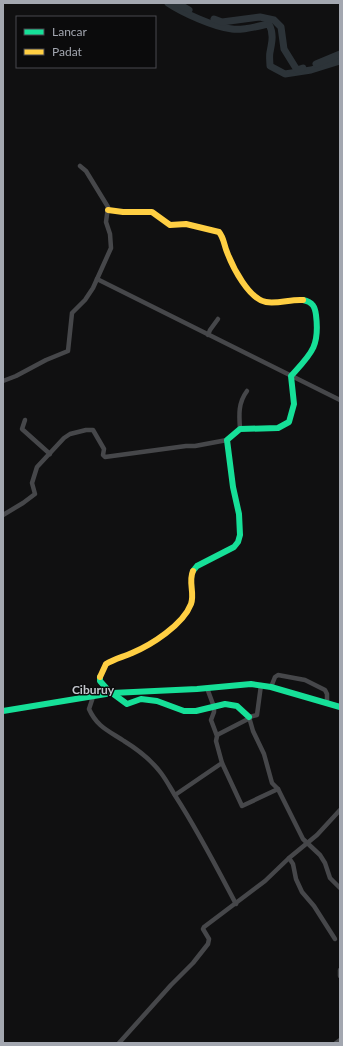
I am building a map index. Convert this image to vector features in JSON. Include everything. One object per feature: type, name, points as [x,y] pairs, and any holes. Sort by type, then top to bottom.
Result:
[{"type":"street","points":[[3,381],[68,350],[72,313],[89,294],[111,248],[110,234],[106,222],[106,213],[108,210],[105,201],[86,171],[80,166]]},
{"type":"street","points":[[3,515],[35,494],[32,483],[34,472],[64,438],[71,433],[93,430],[104,449],[105,457],[195,446],[228,440],[240,429],[278,428],[288,422],[291,418],[294,404],[291,376],[308,357],[316,344],[318,332],[314,306],[298,300],[265,301],[251,294],[231,261],[219,232],[186,224],[170,225],[152,212],[123,212],[108,210]]},
{"type":"street","points":[[97,279],[340,400]]},
{"type":"street","points":[[208,335],[218,319]]},
{"type":"street","points":[[240,429],[240,406],[242,397],[247,391]]},
{"type":"street","points":[[24,420],[22,429],[50,454]]},
{"type":"street","points":[[228,440],[233,487],[240,524],[240,535],[238,542],[229,550],[197,566],[193,570],[190,579],[193,596],[188,610],[151,644],[105,664],[101,673],[100,681],[112,693],[127,704],[144,699],[157,701],[184,711],[196,711],[225,704],[235,705],[250,718],[253,731],[264,754],[272,783],[278,789],[296,827],[303,839],[323,860],[330,878],[340,888]]},
{"type":"street","points":[[271,687],[275,677],[278,675],[305,680],[325,690],[327,694],[327,703]]},
{"type":"street","points":[[3,711],[112,693],[251,684],[271,687],[340,707]]},
{"type":"street","points":[[217,735],[257,715],[261,685]]},
{"type":"street","points":[[207,688],[214,707],[212,720],[217,735],[216,742],[222,763],[242,806],[278,789]]},
{"type":"street","points":[[93,696],[89,709],[94,719],[106,730],[127,742],[162,774],[194,826],[236,904]]},
{"type":"street","points":[[175,795],[222,763]]},
{"type":"street","points":[[119,1043],[171,985],[193,963],[208,944],[209,939],[203,929],[204,927],[265,882],[288,858],[318,835],[340,810]]},
{"type":"street","points":[[288,858],[293,864],[296,879],[302,892],[314,906],[336,939]]},
{"type":"street","points":[[340,970],[340,976]]},
{"type":"street","points":[[336,1043],[340,1040]]},
{"type":"waterway","points":[[168,3],[199,19],[225,28],[241,29],[269,24],[272,31],[270,66],[285,74],[311,70],[340,61]]},
{"type":"waterway","points":[[177,3],[189,10]]},
{"type":"waterway","points":[[214,19],[222,22],[260,17],[274,20],[281,27],[284,49],[297,70],[303,68]]},
{"type":"waterway","points":[[316,64],[340,54]]},
{"type":"traffic: fast","points":[[193,571],[197,566],[234,547],[238,542],[240,535],[239,514],[233,487],[227,440],[240,429],[278,428],[289,422],[294,404],[291,376],[309,355],[317,335],[314,307],[309,302],[303,300]]},
{"type":"traffic: fast","points":[[100,677],[100,681],[108,690],[127,704],[141,699],[157,701],[184,711],[196,711],[225,704],[237,706],[249,717]]},
{"type":"traffic: fast","points":[[3,711],[112,693],[197,689],[251,684],[271,687],[340,707]]},
{"type":"traffic: slow","points":[[108,210],[123,212],[152,212],[170,225],[186,224],[219,232],[237,274],[248,289],[260,300],[266,302],[303,300]]},
{"type":"traffic: slow","points":[[100,677],[106,664],[148,645],[174,627],[187,612],[191,604],[191,579],[193,571]]},
{"type":"district","name":"Ciburuy","points":[[93,690]]}]
